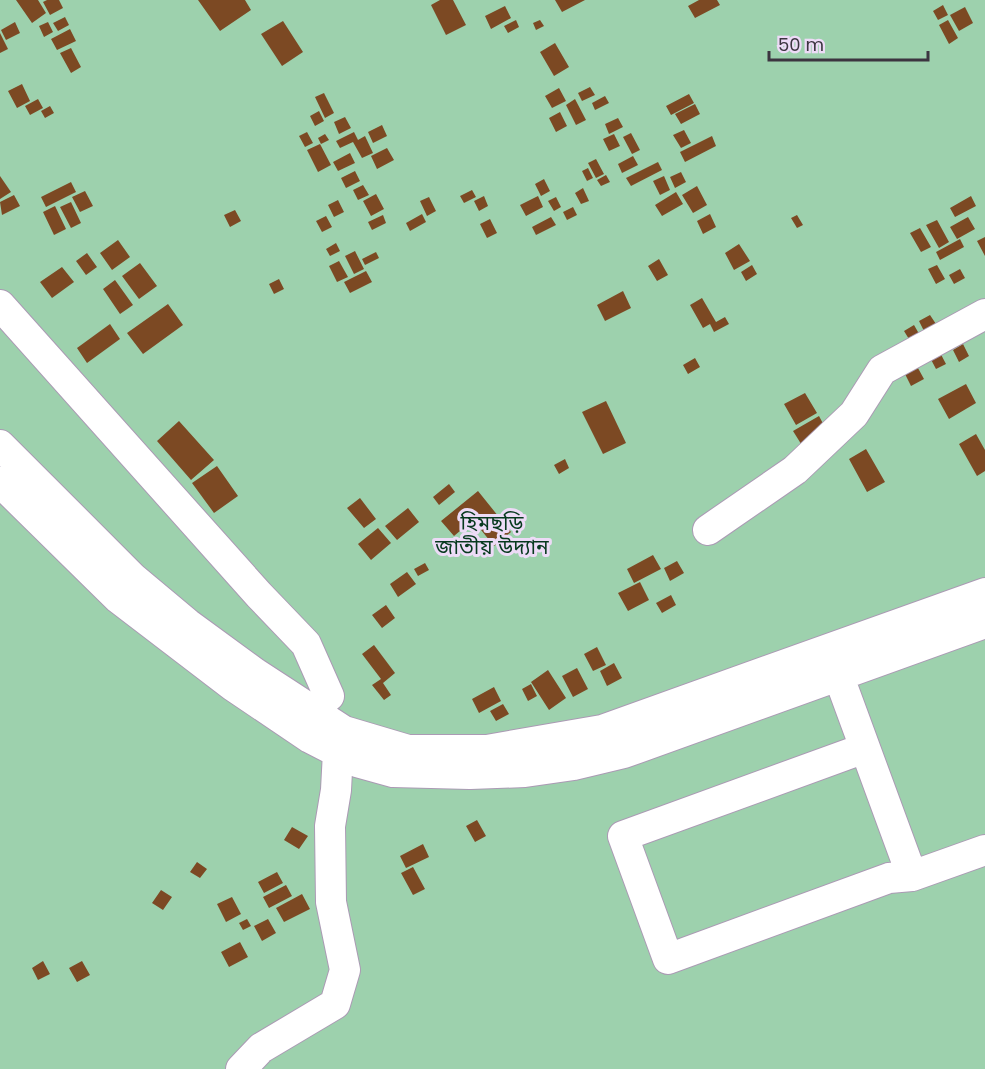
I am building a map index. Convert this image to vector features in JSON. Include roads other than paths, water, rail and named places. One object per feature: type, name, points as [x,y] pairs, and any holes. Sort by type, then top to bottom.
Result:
[{"type":"street","points":[[0,305],[259,596],[306,644],[329,696]]},
{"type":"street","points":[[708,530],[795,470],[854,414],[882,369],[985,314]]},
{"type":"street","points":[[0,445],[133,578],[188,624],[255,673],[344,731],[408,750],[487,750],[602,730],[833,663],[985,623]]},
{"type":"street","points":[[0,482],[118,598],[233,686],[310,738],[357,762],[393,772],[470,774],[525,772],[564,767],[624,753],[833,663],[985,593]]},
{"type":"street","points":[[833,663],[912,876]]},
{"type":"street","points":[[865,748],[623,836],[668,959],[889,878],[912,876],[985,850]]},
{"type":"street","points":[[242,1069],[261,1048],[335,1004],[345,970],[331,902],[330,826],[336,790],[338,752]]},
{"type":"park label","name":"হিমছড়ি জাতীয় উদ্যান","points":[[492,534]]}]
